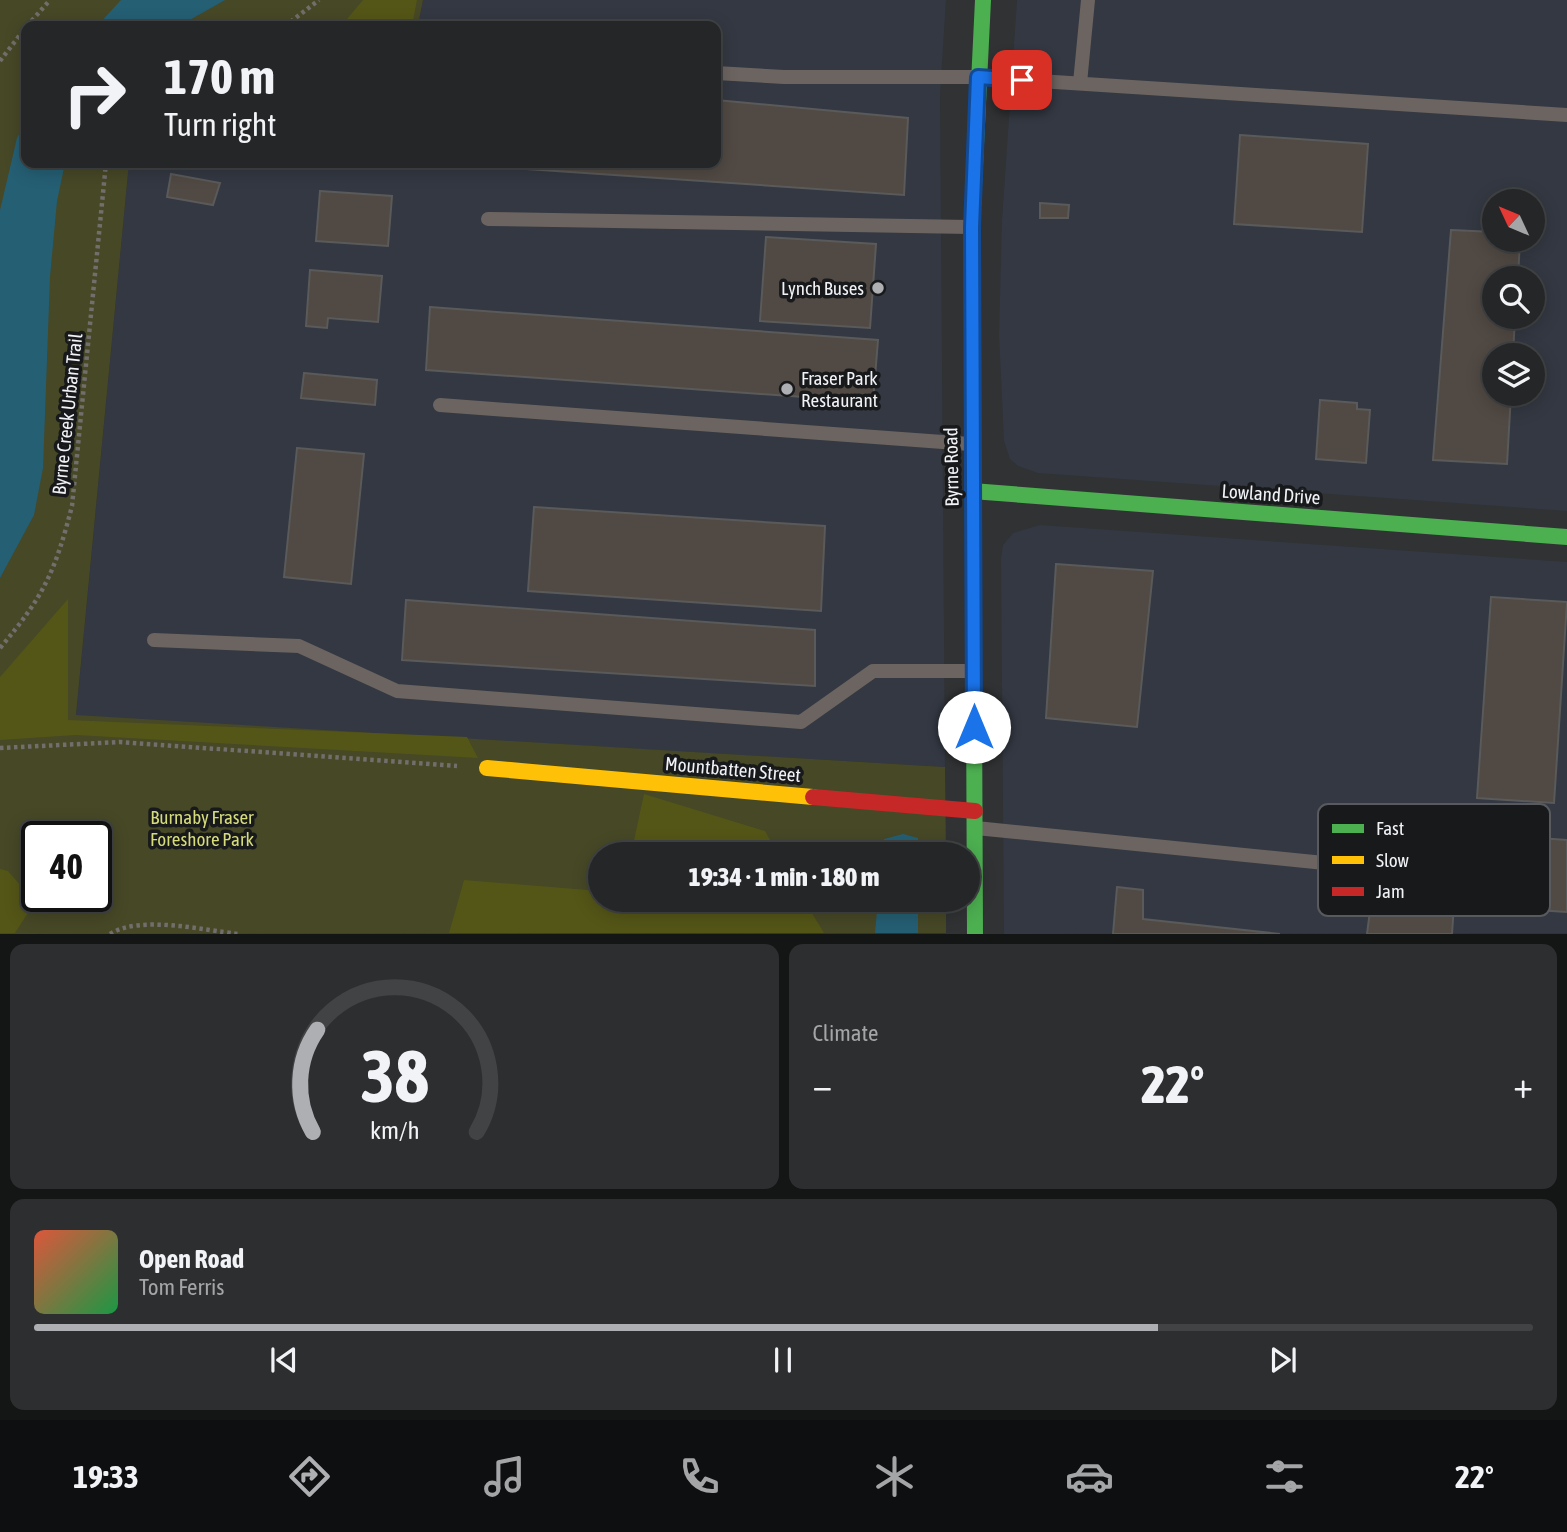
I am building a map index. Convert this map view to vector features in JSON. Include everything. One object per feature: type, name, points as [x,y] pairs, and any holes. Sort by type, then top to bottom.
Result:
[{"type":"street","name":"Byrne Road","points":[[975,933],[972,227],[983,0]]},
{"type":"street","name":"Lowland Drive","points":[[972,491],[1567,537]]},
{"type":"street","name":"Mountbatten Street","points":[[487,768],[975,811]]},
{"type":"lane","points":[[1080,83],[1088,0]]},
{"type":"lane","points":[[721,73],[784,77],[978,77],[1567,115]]},
{"type":"lane","points":[[488,219],[972,227]]},
{"type":"lane","points":[[440,405],[971,444]]},
{"type":"lane","points":[[154,640],[299,646],[397,691],[801,722],[873,671],[974,671]]},
{"type":"lane","points":[[974,828],[1318,862]]},
{"type":"path","points":[[32,21],[50,0]]},
{"type":"path","points":[[292,21],[319,0]]},
{"type":"path","points":[[0,61],[21,35]]},
{"type":"path","name":"Byrne Creek Urban Trail","points":[[0,648],[47,587],[72,506],[106,168]]},
{"type":"path","points":[[0,748],[120,742],[487,768]]},
{"type":"path","points":[[110,933],[141,924],[238,933]]},
{"type":"shaded area","points":[[363,0],[417,0],[413,21],[345,21]]},
{"type":"shaded area","points":[[423,0],[946,0],[940,95],[945,767],[76,716],[129,168],[721,168],[721,21],[419,21]]},
{"type":"shaded area","points":[[1017,0],[1567,0],[1567,511],[1038,473],[1018,466],[1010,459],[1004,441],[999,335],[1002,220]]},
{"type":"shaded area","points":[[1040,525],[1567,562],[1567,933],[1004,934],[1001,558],[1003,545],[1013,533]]},
{"type":"shaded area","points":[[68,599],[68,720],[467,737],[478,758],[76,735],[0,740],[0,677]]},
{"type":"shaded area","points":[[644,794],[765,831],[771,842],[634,842]]},
{"type":"shaded area","points":[[0,869],[8,871],[21,886],[21,912],[29,912],[15,933],[0,933]]},
{"type":"shaded area","points":[[464,880],[588,890],[588,912],[811,912],[824,933],[449,933]]},
{"type":"green space","name":"Burnaby Fraser Foreshore Park","points":[[0,0],[423,0],[419,21],[21,21],[21,168],[129,168],[76,715],[945,767],[946,842],[588,842],[588,912],[946,912],[946,933],[0,934]]},
{"type":"water","points":[[121,0],[225,0],[188,21],[102,21]]},
{"type":"water","points":[[21,130],[21,168],[64,168],[57,201],[50,277],[43,468],[34,515],[0,578],[0,210]]},
{"type":"water","points":[[903,834],[918,838],[918,842],[884,842],[884,839]]},
{"type":"water","points":[[877,912],[918,912],[918,933],[875,933]]},
{"type":"building","points":[[721,100],[908,118],[904,195],[513,168],[721,168]]},
{"type":"building","points":[[1240,135],[1368,144],[1362,232],[1234,224]]},
{"type":"building","points":[[171,174],[220,183],[213,205],[167,197]]},
{"type":"building","points":[[320,191],[392,196],[388,246],[316,241]]},
{"type":"building","points":[[1040,203],[1069,205],[1068,218],[1040,218]]},
{"type":"building","points":[[1451,230],[1482,231],[1482,252],[1519,252],[1519,266],[1482,266],[1482,329],[1514,329],[1514,343],[1482,343],[1482,406],[1510,406],[1507,464],[1433,460]]},
{"type":"building","points":[[766,237],[876,244],[870,328],[760,321]]},
{"type":"building","points":[[310,270],[382,276],[378,322],[328,318],[327,328],[306,326]]},
{"type":"building","points":[[430,307],[878,340],[873,402],[426,370]]},
{"type":"building","points":[[304,373],[377,380],[375,405],[301,398]]},
{"type":"building","points":[[1320,400],[1357,403],[1357,409],[1370,410],[1366,463],[1316,459]]},
{"type":"building","points":[[297,448],[364,454],[351,584],[284,577]]},
{"type":"building","points":[[534,507],[825,526],[821,611],[528,591]]},
{"type":"building","points":[[1056,564],[1153,571],[1137,727],[1046,718]]},
{"type":"building","points":[[1491,597],[1567,602],[1554,803],[1477,798]]},
{"type":"building","points":[[406,600],[815,630],[815,686],[402,660]]},
{"type":"building","points":[[1550,839],[1567,840],[1567,912],[1550,911]]},
{"type":"building","points":[[1117,887],[1143,890],[1143,919],[1280,934],[1113,934]]},
{"type":"building","points":[[1369,916],[1453,916],[1452,934],[1367,934]]},
{"type":"traffic: fast","points":[[975,934],[972,227],[983,0]]},
{"type":"traffic: fast","points":[[972,491],[1567,537]]},
{"type":"traffic: slow","points":[[487,768],[813,797]]},
{"type":"traffic: jam","points":[[813,797],[975,811]]},
{"type":"place","name":"Lynch Buses","points":[[878,288]]},
{"type":"place","name":"Fraser Park Restaurant","points":[[787,389]]},
{"type":"route","points":[[974,727],[972,227],[978,77],[1022,80]]}]
